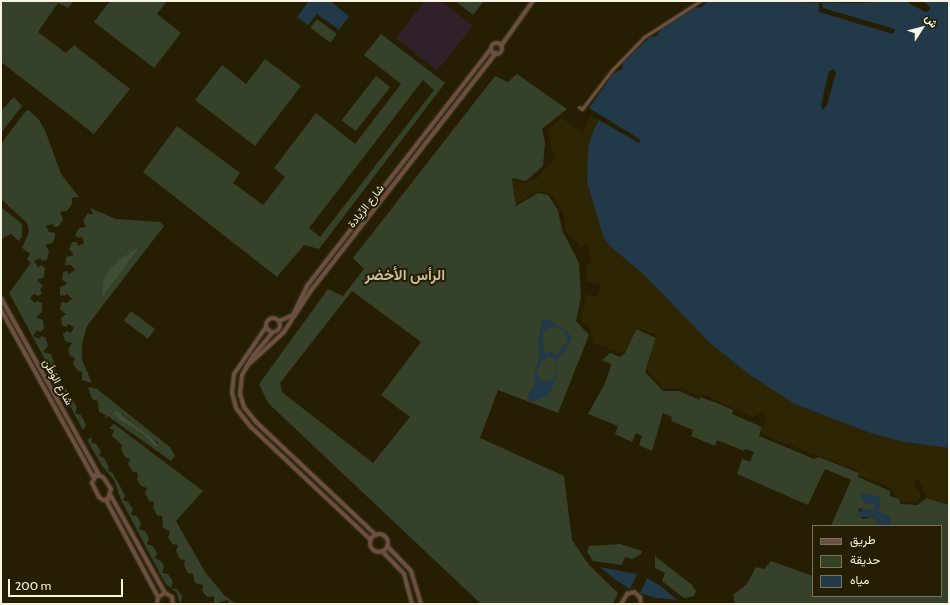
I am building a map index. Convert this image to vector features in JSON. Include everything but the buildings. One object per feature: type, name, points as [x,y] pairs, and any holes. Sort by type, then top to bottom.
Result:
[{"type":"street","points":[[499,44],[533,1]]},
{"type":"street","points":[[579,107],[582,109],[612,70],[644,37],[700,1]]},
{"type":"street","name":"شارع الرِّيادة","points":[[247,366],[284,332],[310,292],[496,53],[501,51],[499,44],[492,44],[491,49],[307,286],[294,314],[280,321]]},
{"type":"street","points":[[491,49],[496,53]]},
{"type":"street","name":"شارع الوَطَن","points":[[1,298],[99,475],[104,478],[111,489],[111,496]]},
{"type":"street","name":"شارع الوَطَن","points":[[1,310],[94,477],[92,483],[99,496],[106,500]]},
{"type":"street","points":[[412,602],[402,571],[382,551],[373,549],[371,540],[250,427],[236,408],[232,392],[234,374],[266,327],[270,318],[280,321],[279,329],[273,332],[247,366],[240,389],[246,412],[376,535],[386,538],[387,546],[409,567],[419,593],[421,604]]},
{"type":"street","points":[[266,327],[273,332]]},
{"type":"street","points":[[94,477],[99,475]]},
{"type":"street","points":[[157,604],[158,597],[106,500],[111,496],[165,593],[172,597],[173,604]]},
{"type":"street","points":[[371,540],[376,535]]},
{"type":"street","points":[[382,551],[387,546]]},
{"type":"street","points":[[621,604],[627,594],[634,592],[640,597],[641,604]]},
{"type":"street","points":[[158,597],[165,593]]},
{"type":"street","points":[[412,602],[419,593]]},
{"type":"shaded area","points":[[425,1],[441,1],[473,26],[437,71],[396,38]]},
{"type":"green space","points":[[4,1],[74,1],[68,8],[58,3],[38,32],[66,53],[74,45],[130,89],[94,134],[1,62],[1,5]]},
{"type":"green space","points":[[110,1],[167,1],[157,14],[181,33],[154,68],[94,22]]},
{"type":"green space","points":[[455,1],[484,1],[473,15]]},
{"type":"green space","points":[[317,19],[337,34],[330,43],[310,28]]},
{"type":"green space","points":[[381,34],[445,83],[319,249],[304,245],[277,277],[143,172],[177,126],[240,173],[233,183],[263,205],[285,177],[274,168],[316,113],[355,144],[401,84],[364,55]],"holes":[[[423,80],[434,90],[320,237],[309,228]]]},
{"type":"green space","points":[[265,59],[301,86],[255,146],[195,100],[222,65],[246,84]]},
{"type":"green space","points":[[517,74],[567,109],[542,129],[545,142],[543,166],[526,181],[512,178],[516,206],[538,193],[548,195],[558,210],[562,230],[579,263],[581,297],[576,321],[589,335],[558,413],[498,390],[480,438],[564,476],[572,540],[589,565],[618,593],[613,604],[481,604],[268,403],[259,384],[328,289],[343,296],[364,269],[353,258],[495,76],[508,82]],"holes":[[[352,291],[421,342],[381,395],[410,417],[373,463],[282,392],[280,383]]]},
{"type":"green space","points":[[376,76],[390,87],[356,131],[342,120]]},
{"type":"green space","points":[[14,97],[22,106],[1,133],[1,111]]},
{"type":"green space","points":[[29,110],[39,120],[45,130],[61,174],[79,197],[72,198],[72,204],[67,211],[60,212],[63,219],[59,226],[54,227],[53,224],[46,226],[49,232],[55,233],[55,237],[52,243],[45,245],[49,251],[47,260],[42,261],[40,258],[34,261],[38,267],[41,265],[45,268],[44,277],[37,280],[43,286],[40,289],[42,294],[38,296],[34,294],[30,298],[35,303],[37,301],[42,303],[42,312],[36,317],[43,320],[44,329],[40,332],[37,330],[33,336],[39,339],[41,336],[46,338],[48,346],[43,352],[51,354],[54,362],[51,368],[56,370],[61,379],[59,384],[64,386],[69,393],[67,398],[73,400],[77,408],[75,413],[81,415],[86,425],[83,430],[9,293],[31,263],[27,259],[30,254],[22,248],[29,232],[27,223],[1,199],[1,144],[25,112]]},
{"type":"green space","points":[[1,207],[22,224],[22,236],[19,241],[11,234],[1,239]]},
{"type":"green space","points":[[90,208],[116,219],[160,222],[164,226],[87,326],[82,344],[82,360],[92,383],[82,380],[82,372],[77,370],[73,364],[75,358],[70,356],[68,349],[72,343],[65,341],[63,334],[67,331],[71,333],[74,328],[69,324],[66,327],[62,325],[61,318],[66,314],[60,310],[61,302],[67,303],[72,299],[67,294],[64,296],[60,295],[60,287],[67,284],[62,279],[63,272],[67,271],[69,274],[75,270],[71,265],[65,265],[66,257],[74,255],[69,249],[72,242],[77,242],[78,246],[84,243],[82,237],[78,238],[75,235],[79,228],[86,227],[83,221],[87,214],[93,214]]},
{"type":"green space","points":[[140,246],[102,297],[103,282],[109,270],[119,260]]},
{"type":"green space","points":[[131,311],[155,329],[148,339],[124,321]]},
{"type":"green space","points":[[636,329],[656,338],[645,372],[663,391],[679,391],[700,400],[700,397],[733,410],[732,414],[762,427],[759,436],[814,459],[819,457],[859,473],[858,477],[890,491],[890,496],[899,499],[901,504],[917,505],[927,498],[949,505],[949,604],[735,604],[733,595],[747,584],[756,567],[764,569],[771,561],[812,576],[812,597],[942,597],[942,525],[890,525],[890,516],[880,513],[876,498],[864,493],[866,504],[874,504],[876,508],[871,511],[862,508],[858,509],[862,519],[871,517],[876,519],[879,525],[831,525],[851,480],[825,469],[808,505],[737,474],[742,459],[750,462],[754,452],[745,449],[744,451],[717,440],[715,446],[691,436],[693,430],[671,421],[672,417],[663,413],[652,451],[639,445],[642,436],[636,433],[632,442],[615,434],[618,426],[588,414],[604,385],[610,369],[611,364],[602,360],[610,353],[620,357],[625,353]]},
{"type":"green space","points":[[88,387],[97,389],[170,447],[175,456],[171,461],[108,416],[105,418],[106,415],[99,412],[98,401],[92,399]],"holes":[[[121,413],[158,443],[159,446],[154,446],[143,434],[121,421]]]},
{"type":"green space","points":[[117,411],[151,437],[159,446],[154,446],[143,434],[121,421],[113,413]]},
{"type":"green space","points":[[114,424],[203,491],[176,521],[205,572],[224,595],[236,604],[229,604],[228,600],[214,604],[214,596],[207,597],[202,591],[203,585],[195,583],[193,574],[188,573],[184,566],[185,560],[180,559],[176,551],[178,545],[172,544],[168,537],[170,531],[163,528],[162,516],[157,515],[153,508],[154,502],[149,501],[145,493],[147,488],[141,486],[137,480],[138,473],[133,472],[128,464],[130,459],[125,457],[121,450],[122,445],[112,436],[114,430],[109,428]]},
{"type":"green space","points":[[92,437],[91,442],[96,444],[101,451],[99,456],[104,458],[109,467],[108,471],[112,472],[125,495],[123,500],[128,502],[133,509],[131,515],[137,516],[141,524],[139,529],[145,531],[149,538],[147,544],[153,546],[157,553],[155,558],[162,562],[164,567],[162,573],[168,574],[173,582],[171,588],[165,583],[121,500],[114,480],[102,466],[87,440]]},
{"type":"green space","points":[[620,544],[642,551],[641,554],[633,559],[625,557],[622,565],[593,561],[587,552],[589,546]]},
{"type":"green space","points":[[655,556],[692,585],[696,591],[694,596],[684,598],[662,581],[665,573],[655,568]]},
{"type":"green space","points":[[171,588],[177,589],[182,596],[181,604],[177,593]]},
{"type":"sand","points":[[591,116],[599,120],[593,132],[610,246],[643,274],[711,344],[750,375],[795,404],[873,434],[904,442],[949,448],[949,505],[927,498],[918,478],[913,483],[921,495],[918,502],[903,502],[894,495],[892,488],[859,475],[859,471],[771,438],[760,432],[767,418],[763,412],[753,417],[703,394],[701,397],[681,388],[663,388],[646,368],[657,335],[637,328],[626,350],[621,353],[593,343],[590,328],[580,321],[587,294],[597,297],[601,285],[586,281],[586,265],[592,262],[587,245],[580,247],[565,230],[565,216],[551,194],[537,191],[516,204],[513,180],[525,183],[537,178],[555,158],[547,130],[562,118],[582,133]]},
{"type":"water","points":[[309,1],[330,1],[349,16],[339,30],[317,14],[308,25],[297,17]]},
{"type":"water","points":[[707,1],[859,3],[905,1],[926,12],[930,10],[927,4],[922,1],[949,1],[949,448],[904,442],[873,434],[795,404],[750,375],[711,344],[643,274],[610,246],[603,236],[587,182],[588,147],[593,132],[599,120],[639,143],[641,140],[589,108],[613,74],[622,69],[623,62],[650,37],[657,36],[662,27],[694,8],[702,7]],"holes":[[[834,69],[836,73],[827,105],[823,110],[821,105],[829,71]]]},
{"type":"water","points":[[547,319],[562,327],[572,337],[565,352],[558,358],[558,364],[554,358],[548,356],[541,362],[537,373],[538,378],[547,382],[554,378],[558,367],[557,376],[549,395],[532,402],[527,397],[535,385],[534,375],[540,355],[538,341],[543,320]],"holes":[[[555,327],[564,331],[568,341],[556,355],[552,352],[544,353],[543,334],[549,328]]]},
{"type":"water","points":[[864,493],[880,497],[880,512],[890,516],[891,525],[879,525],[876,519],[872,517],[856,517],[862,508],[871,511],[875,508],[874,504],[866,504],[861,500],[861,494]]},
{"type":"water","points":[[600,567],[637,574],[630,589],[617,581]]},
{"type":"water","points":[[647,578],[662,587],[677,600],[656,598],[640,593]]},
{"type":"pier","points":[[819,1],[822,1],[823,8],[895,29],[893,34],[819,12]]},
{"type":"pier","points":[[905,1],[927,10],[928,7],[922,1],[931,8],[926,12]]},
{"type":"district","name":"الرأس الأخضر","points":[[405,276]]}]
